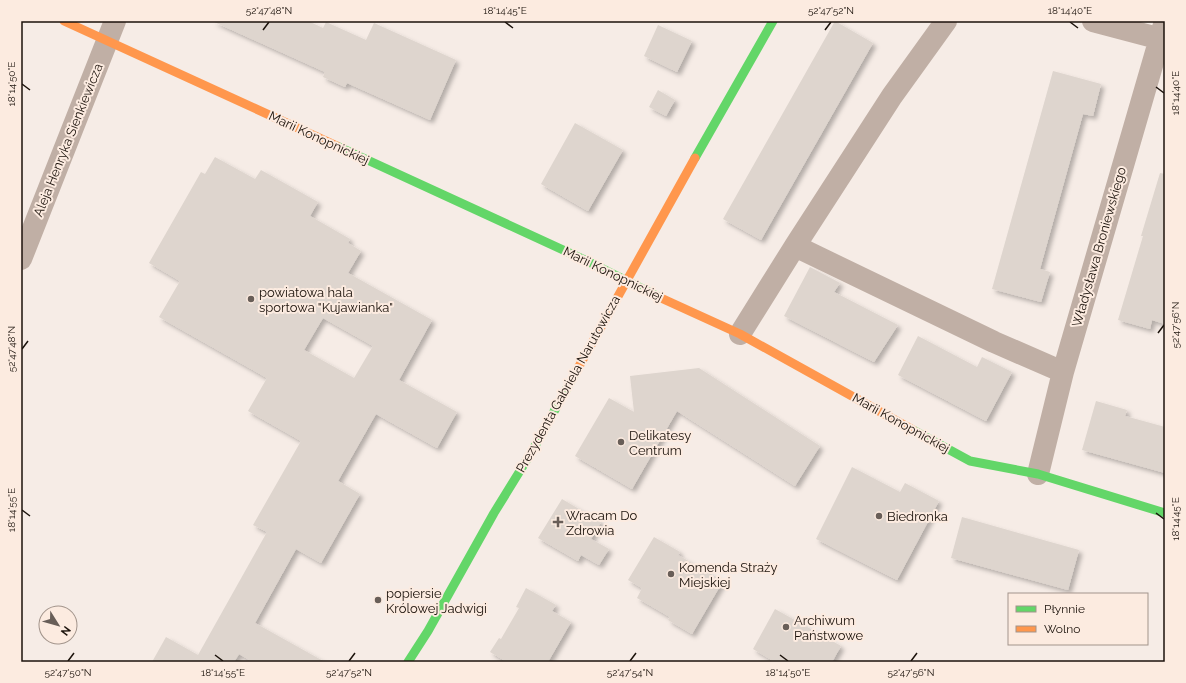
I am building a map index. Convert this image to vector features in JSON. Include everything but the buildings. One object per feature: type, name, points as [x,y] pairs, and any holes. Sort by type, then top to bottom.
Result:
[{"type":"street","name":"Marii Konopnickiej","points":[[64,21],[111,31],[740,334],[970,461],[1038,474],[1165,513]]},
{"type":"street","name":"Prezydenta Gabriela Narutowicza","points":[[408,662],[531,453],[626,280],[773,21]]},
{"type":"street","points":[[740,334],[892,96],[946,21]]},
{"type":"street","points":[[1093,21],[1163,33]]},
{"type":"street","name":"Aleja Henryka Sienkiewicza","points":[[21,259],[111,31]]},
{"type":"street","name":"Władysława Broniewskiego","points":[[1038,474],[1063,372],[1163,33]]},
{"type":"street","points":[[795,246],[994,342],[1063,372]]},
{"type":"traffic: fast","points":[[695,158],[773,21]]},
{"type":"traffic: fast","points":[[337,146],[585,260],[661,298]]},
{"type":"traffic: fast","points":[[408,662],[428,631],[494,513],[531,453],[577,370]]},
{"type":"traffic: fast","points":[[913,430],[970,461],[1038,474],[1165,513]]},
{"type":"traffic: slow","points":[[64,21],[337,146]]},
{"type":"traffic: slow","points":[[577,370],[695,158]]},
{"type":"traffic: slow","points":[[661,298],[740,334],[913,430]]},
{"type":"place","name":"powiatowa hala sportowa \"Kujawianka\"","points":[[251,299]]},
{"type":"place","name":"Delikatesy Centrum","points":[[621,442]]},
{"type":"place","name":"Biedronka","points":[[879,516]]},
{"type":"place","name":"Wracam Do Zdrowia","points":[[558,522]]},
{"type":"place","name":"Komenda Straży Miejskiej","points":[[671,574]]},
{"type":"place","name":"popiersie Królowej Jadwigi","points":[[378,600]]},
{"type":"place","name":"Archiwum Państwowe","points":[[786,627]]}]
